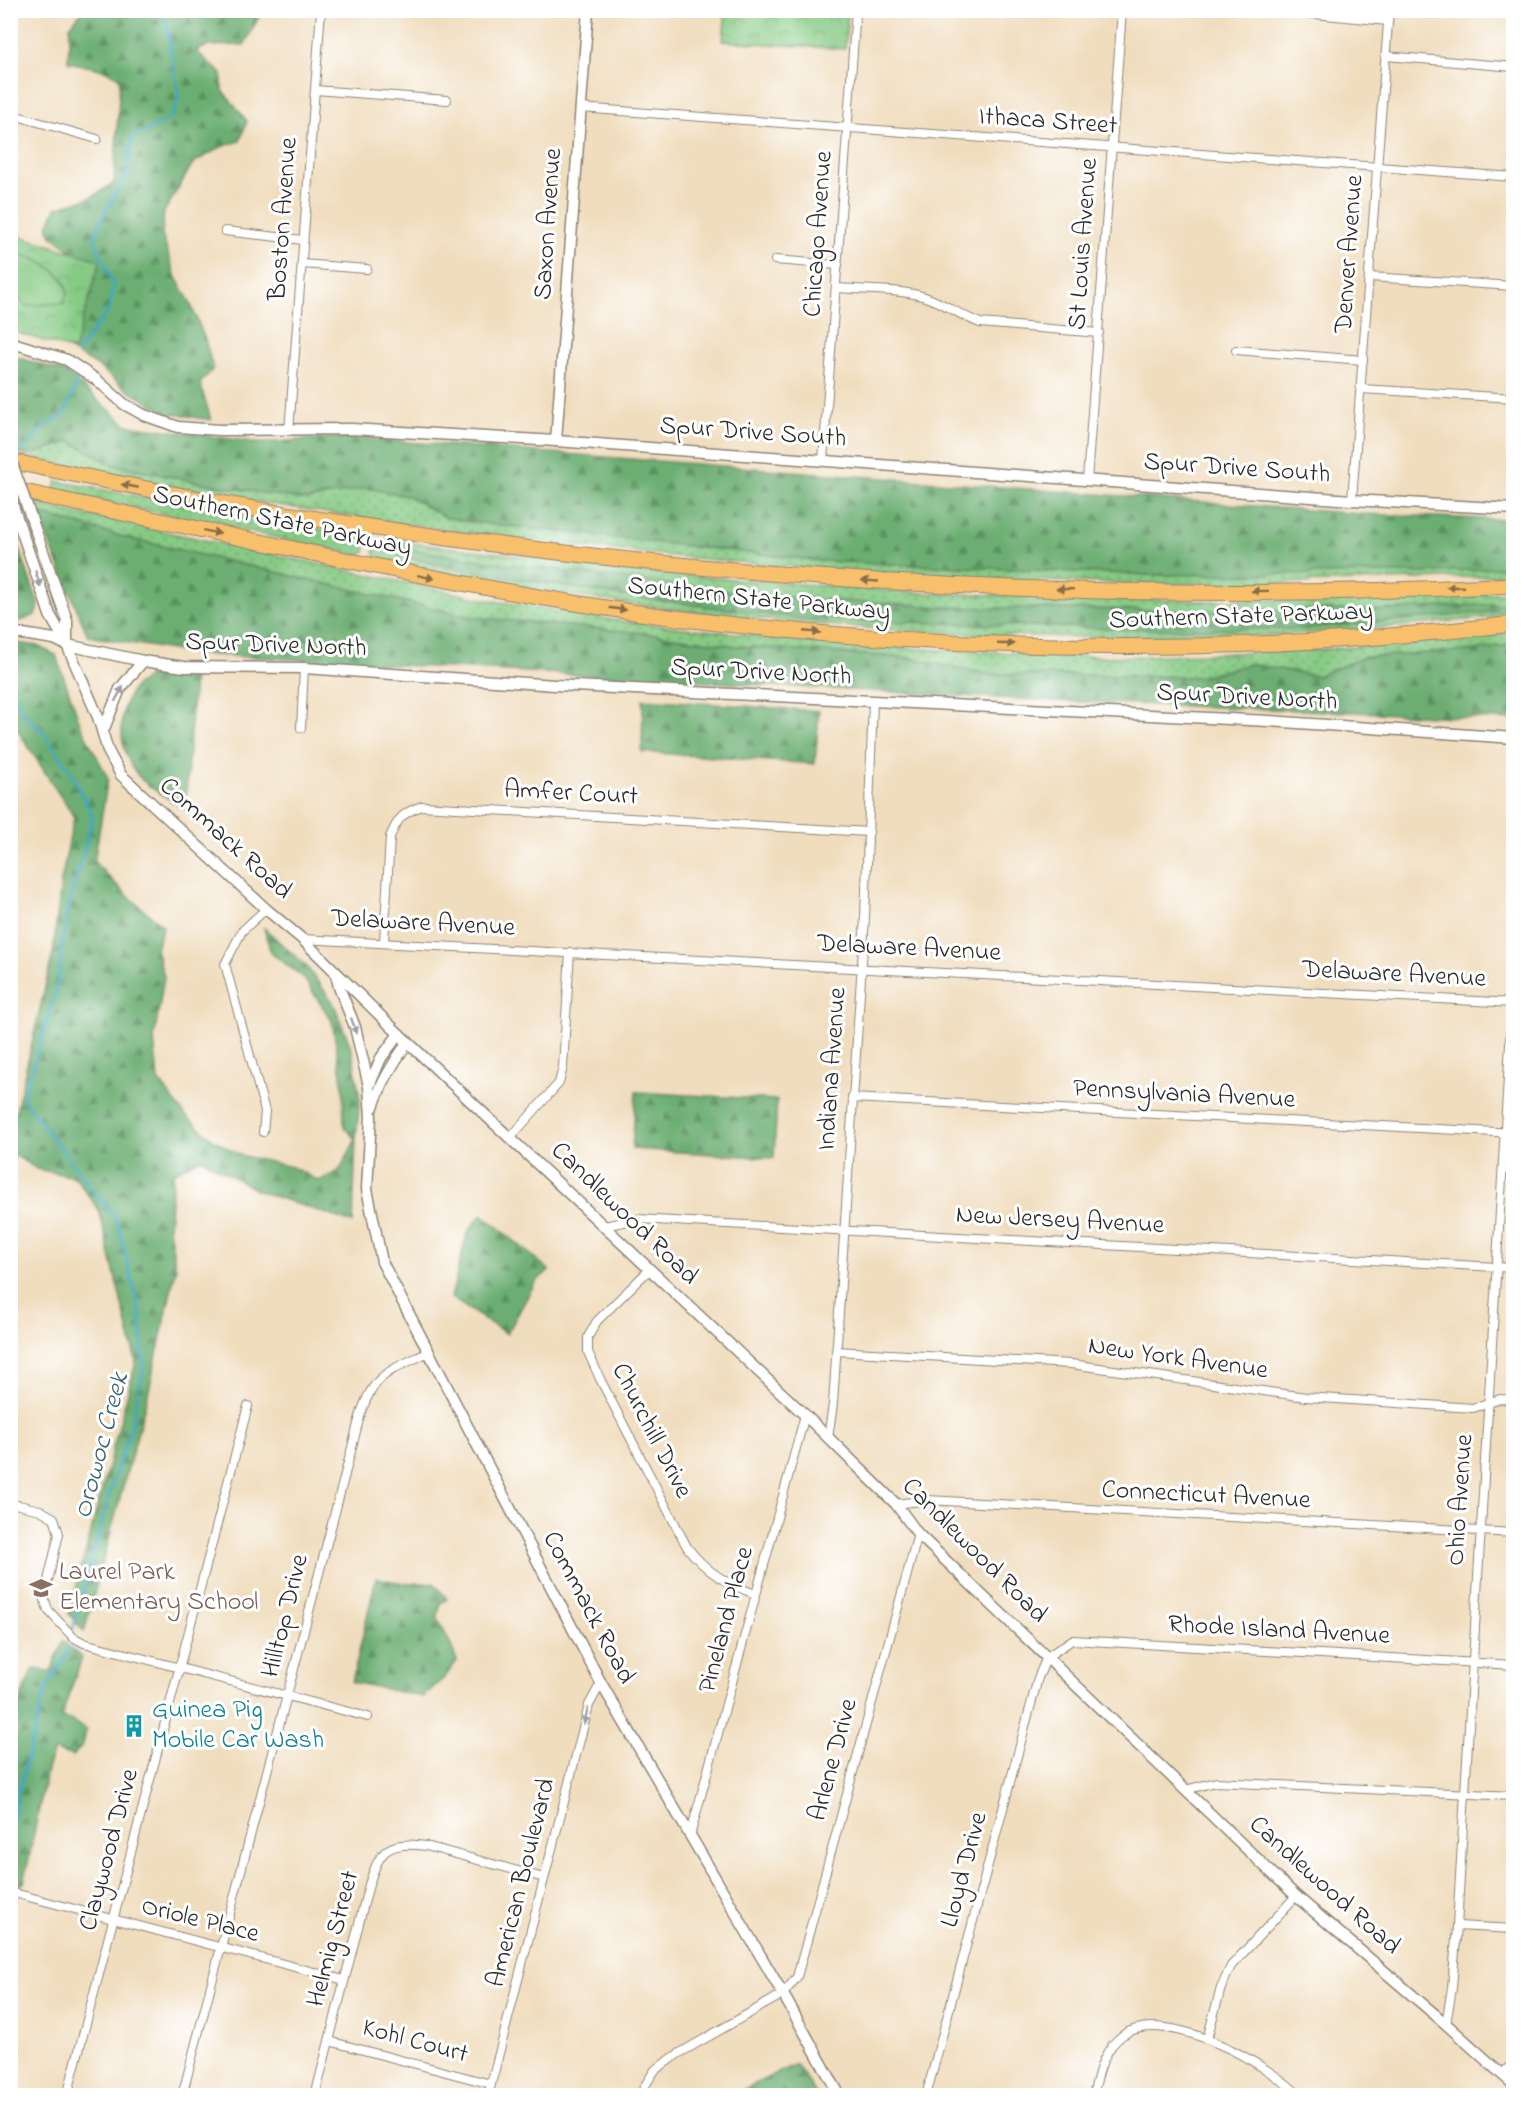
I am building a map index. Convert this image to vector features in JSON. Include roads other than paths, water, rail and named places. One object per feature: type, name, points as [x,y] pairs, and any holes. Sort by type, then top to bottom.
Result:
[{"type":"highway","name":"Southern State Parkway","points":[[10,460],[181,496],[374,528],[593,556],[754,572],[954,585],[1140,591],[1361,590],[1514,585]]},
{"type":"highway","name":"Southern State Parkway","points":[[11,497],[466,584],[660,616],[778,629],[905,639],[1088,646],[1280,642],[1514,624]]},
{"type":"street","name":"Boston Avenue","points":[[290,431],[321,10]]},
{"type":"street","points":[[578,10],[588,11]]},
{"type":"street","name":"Chicago Avenue","points":[[824,461],[856,10]]},
{"type":"street","name":"St Louis Avenue","points":[[1087,480],[1122,10]]},
{"type":"street","points":[[1272,10],[1388,21]]},
{"type":"street","name":"Denver Avenue","points":[[1352,500],[1389,10]]},
{"type":"street","name":"Saxon Avenue","points":[[556,441],[588,11]]},
{"type":"street","points":[[1386,56],[1514,67]]},
{"type":"street","points":[[315,90],[447,100]]},
{"type":"street","name":"Ithaca Street","points":[[580,108],[1514,177]]},
{"type":"street","points":[[10,114],[97,138]]},
{"type":"street","points":[[225,231],[303,240]]},
{"type":"street","points":[[775,260],[838,265]]},
{"type":"street","points":[[302,264],[367,269]]},
{"type":"street","points":[[1369,277],[1514,286]]},
{"type":"street","points":[[836,288],[923,296],[938,301],[964,317],[980,323],[1099,333]]},
{"type":"street","name":"Spur Drive South","points":[[10,342],[67,360],[124,404],[144,415],[178,427],[290,431],[351,429],[556,441],[1352,500],[1514,509]]},
{"type":"street","points":[[1236,350],[1363,360]]},
{"type":"street","points":[[1361,389],[1514,398]]},
{"type":"street","name":"Commack Road","points":[[10,460],[66,620],[67,645]]},
{"type":"street","name":"Commack Road","points":[[11,497],[50,615],[67,645],[103,731],[108,751],[121,775],[266,909],[302,939],[408,1042],[391,1066],[378,1092],[371,1117]]},
{"type":"street","name":"Spur Drive North","points":[[10,632],[54,639],[67,645],[143,661],[184,667],[304,668],[555,686],[1269,721],[1514,738]]},
{"type":"street","points":[[103,731],[120,689],[143,661]]},
{"type":"street","points":[[301,728],[304,668]]},
{"type":"street","name":"Indiana Avenue","points":[[828,1438],[833,1404],[861,967],[869,832],[873,701]]},
{"type":"street","name":"Amfer Court","points":[[384,942],[390,837],[396,822],[407,811],[422,806],[869,832]]},
{"type":"street","points":[[263,1132],[265,1111],[225,964],[242,931],[266,909]]},
{"type":"street","name":"Delaware Avenue","points":[[302,939],[1513,1003]]},
{"type":"street","points":[[511,1137],[559,1083],[563,1067],[570,952]]},
{"type":"street","points":[[334,971],[355,1027],[369,1086]]},
{"type":"street","name":"Ohio Avenue","points":[[1446,2024],[1452,1988],[1457,1926],[1496,1267],[1509,1133],[1514,978]]},
{"type":"street","name":"Commack Road","points":[[399,1034],[381,1059],[369,1086],[371,1117],[367,1189],[382,1262],[601,1683],[840,2096]]},
{"type":"street","name":"Candlewood Road","points":[[408,1042],[805,1415],[896,1504],[918,1534],[1296,1896],[1514,2085]]},
{"type":"street","name":"Pennsylvania Avenue","points":[[852,1098],[1509,1133]]},
{"type":"street","name":"New Jersey Avenue","points":[[604,1226],[638,1219],[1514,1268]]},
{"type":"street","name":"Churchill Drive","points":[[649,1270],[597,1321],[588,1337],[588,1352],[687,1547],[699,1563],[713,1574],[731,1585],[755,1594]]},
{"type":"street","name":"New York Avenue","points":[[836,1351],[1071,1364],[1306,1397],[1473,1408],[1500,1399],[1514,1400]]},
{"type":"street","name":"Hilltop Drive","points":[[182,2096],[367,1397],[380,1379],[395,1368],[429,1352]]},
{"type":"street","name":"Claywood Drive","points":[[67,2096],[248,1406]]},
{"type":"street","name":"Pineland Place","points":[[690,1837],[805,1415]]},
{"type":"street","name":"Connecticut Avenue","points":[[896,1504],[928,1500],[1514,1533]]},
{"type":"street","points":[[10,1503],[40,1510],[54,1518],[59,1534],[44,1597],[48,1610],[73,1637],[84,1643],[368,1717]]},
{"type":"street","name":"Arlene Drive","points":[[783,1994],[797,1977],[918,1534]]},
{"type":"street","name":"Rhode Island Avenue","points":[[1047,1657],[1072,1640],[1514,1665]]},
{"type":"street","name":"Lloyd Drive","points":[[926,2096],[1038,1678],[1047,1657]]},
{"type":"street","name":"American Boulevard","points":[[488,2096],[588,1705],[601,1683]]},
{"type":"street","points":[[1185,1790],[1216,1782],[1514,1796]]},
{"type":"street","name":"Helmig Street","points":[[315,2096],[376,1863],[389,1848],[407,1843],[426,1846],[544,1878]]},
{"type":"street","name":"Oriole Place","points":[[10,1892],[344,1980]]},
{"type":"street","points":[[1207,2039],[1221,1988],[1231,1966],[1296,1896]]},
{"type":"street","points":[[1457,1926],[1514,1929]]},
{"type":"street","points":[[641,2096],[644,2087],[656,2070],[678,2054],[783,1994]]},
{"type":"street","points":[[1093,2096],[1105,2054],[1122,2035],[1145,2027],[1167,2028],[1207,2039],[1253,2061],[1300,2096]]},
{"type":"street","name":"Kohl Court","points":[[329,2041],[491,2084]]},
{"type":"street","points":[[1502,2074],[1514,2062]]},
{"type":"waterway","name":"Orowoc Creek","points":[[78,355],[78,351],[109,310],[114,286],[95,241],[100,221],[127,175],[132,139],[171,118],[179,97],[164,10]]},
{"type":"waterway","name":"Orowoc Creek","points":[[22,451],[47,424],[63,416],[77,384],[77,374]]},
{"type":"waterway","name":"Orowoc Creek","points":[[10,688],[27,718],[41,729],[71,772],[93,817],[66,915],[57,988],[23,1099],[117,1221],[140,1313],[144,1367],[130,1431],[116,1471],[72,1632]]},
{"type":"waterway","name":"Orowoc Creek","points":[[10,1838],[18,1795],[45,1691],[70,1648]]},
{"type":"place","name":"Laurel Park Elementary School","points":[[41,1588]]},
{"type":"place","name":"Guinea Pig Mobile Car Wash","points":[[134,1726]]}]
